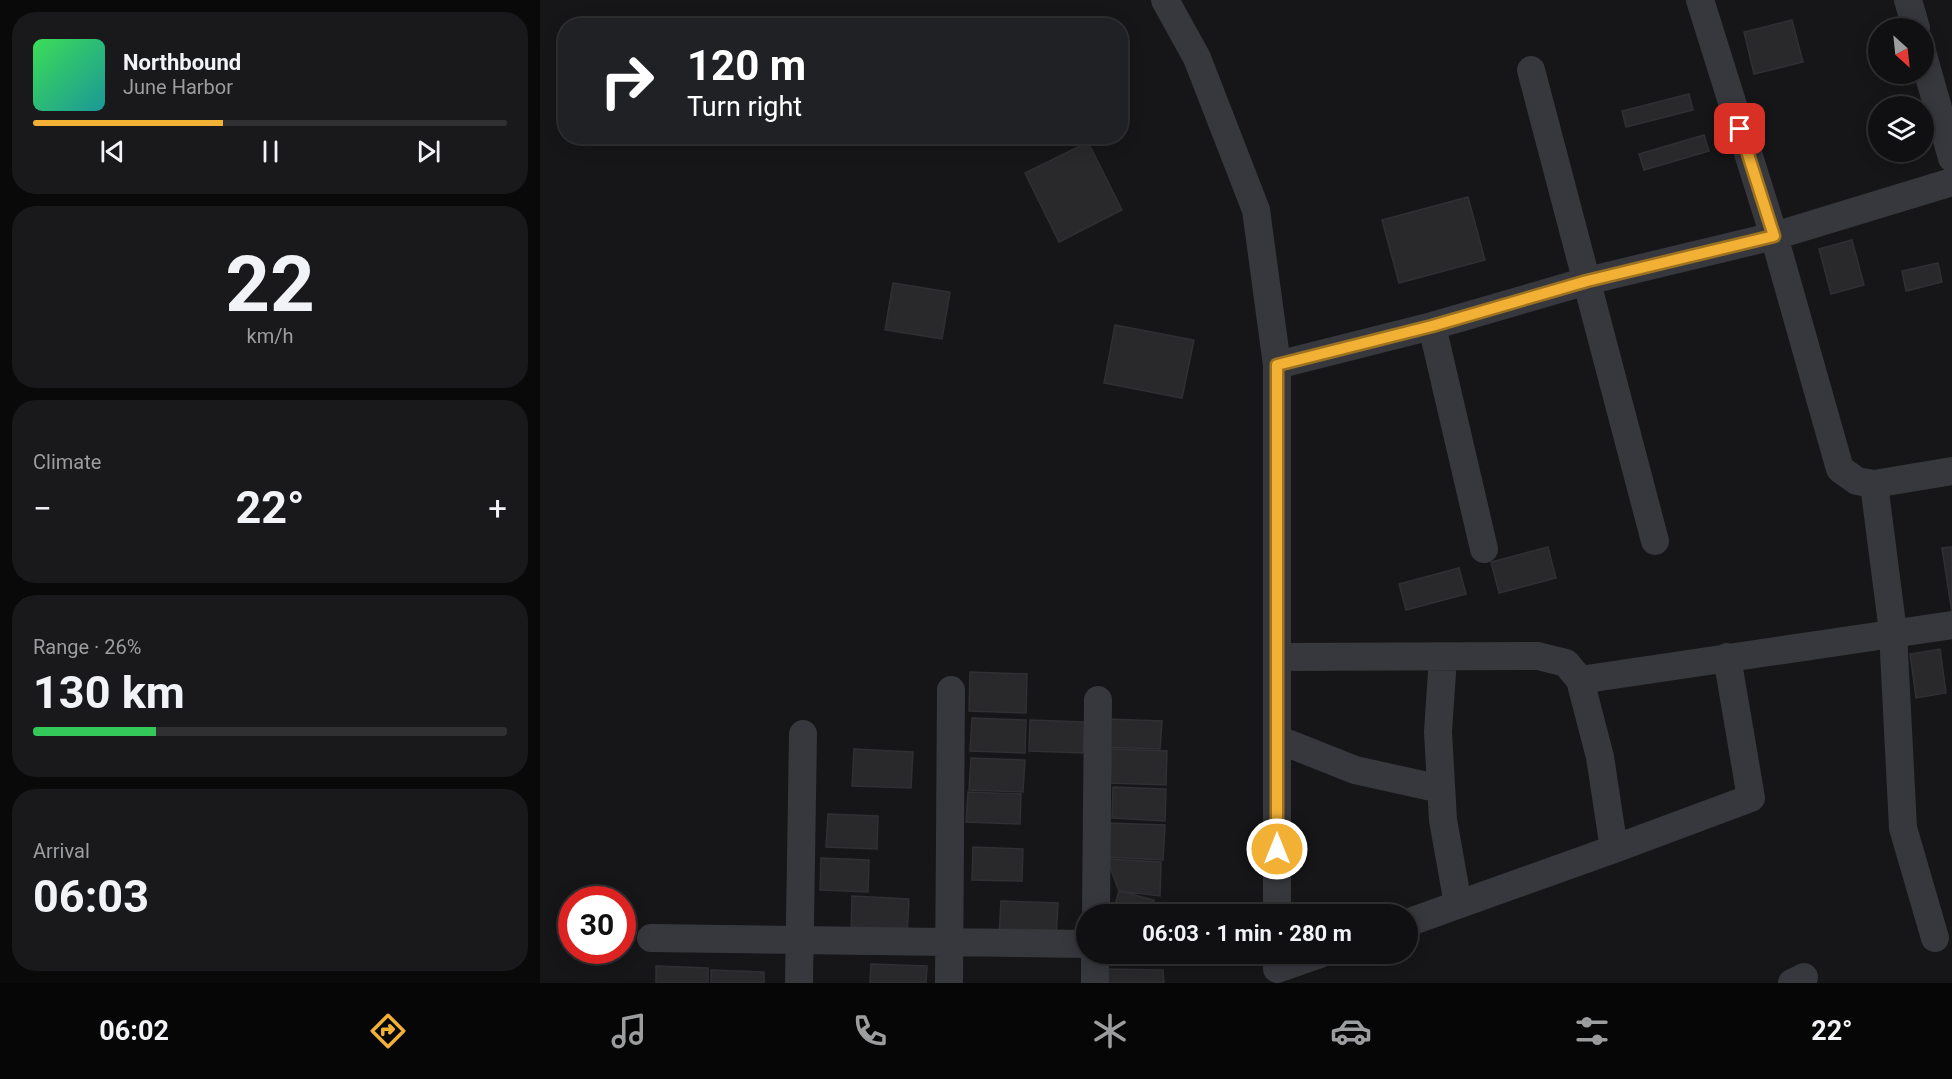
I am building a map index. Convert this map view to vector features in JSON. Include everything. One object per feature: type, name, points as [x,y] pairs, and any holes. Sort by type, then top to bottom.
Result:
[{"type":"street","points":[[1165,0],[1197,58],[1256,210],[1277,365],[1277,904]]},
{"type":"street","points":[[1700,0],[1774,236],[1840,469],[1857,481],[1874,484],[1952,471]]},
{"type":"street","points":[[1908,0],[1913,18]]},
{"type":"street","points":[[1531,70],[1655,541]]},
{"type":"street","points":[[1931,84],[1952,158]]},
{"type":"street","points":[[1277,365],[1432,326],[1587,281],[1774,236],[1952,182]]},
{"type":"street","points":[[1432,326],[1484,549]]},
{"type":"street","points":[[1874,484],[1893,632],[1903,828],[1935,938]]},
{"type":"street","points":[[1580,680],[1952,625]]},
{"type":"street","points":[[1277,657],[1538,656],[1566,663],[1580,680],[1600,757],[1614,849]]},
{"type":"street","points":[[1443,657],[1438,732],[1441,789],[1443,820],[1458,904]]},
{"type":"street","points":[[1418,919],[1751,798],[1727,657]]},
{"type":"street","points":[[949,983],[951,690]]},
{"type":"street","points":[[1096,904],[1098,700]]},
{"type":"street","points":[[799,983],[803,734]]},
{"type":"street","points":[[1277,739],[1355,770],[1441,789]]},
{"type":"street","points":[[651,938],[1076,944]]},
{"type":"street","points":[[1095,964],[1095,983]]},
{"type":"street","points":[[1276,969],[1291,964]]},
{"type":"building","points":[[1792,20],[1803,62],[1754,74],[1744,32]]},
{"type":"building","points":[[1689,94],[1693,110],[1626,127],[1622,111]]},
{"type":"building","points":[[1704,135],[1709,151],[1644,170],[1639,154]]},
{"type":"building","points":[[1084,144],[1089,144],[1122,210],[1059,242],[1025,173]]},
{"type":"building","points":[[1468,197],[1485,260],[1399,283],[1382,220]]},
{"type":"building","points":[[1852,240],[1864,285],[1831,294],[1819,249]]},
{"type":"building","points":[[1938,263],[1942,282],[1906,291],[1902,271]]},
{"type":"building","points":[[893,283],[950,292],[942,339],[885,330]]},
{"type":"building","points":[[1115,325],[1194,340],[1182,398],[1104,383]]},
{"type":"building","points":[[1548,547],[1556,578],[1499,593],[1491,562]]},
{"type":"building","points":[[1952,547],[1952,613],[1942,548]]},
{"type":"building","points":[[1459,568],[1466,594],[1406,610],[1399,584]]},
{"type":"building","points":[[1940,649],[1946,693],[1916,698],[1910,654]]},
{"type":"building","points":[[970,672],[1027,674],[1026,713],[969,711]]},
{"type":"building","points":[[972,718],[1026,720],[1025,753],[970,751]]},
{"type":"building","points":[[1106,719],[1162,721],[1160,749],[1105,747]]},
{"type":"building","points":[[1030,720],[1085,722],[1083,753],[1029,751]]},
{"type":"building","points":[[854,749],[913,752],[911,788],[852,786]]},
{"type":"building","points":[[1112,749],[1167,751],[1166,785],[1110,783]]},
{"type":"building","points":[[971,758],[1025,760],[1023,792],[969,790]]},
{"type":"building","points":[[1113,787],[1166,789],[1165,821],[1112,818]]},
{"type":"building","points":[[968,792],[1021,794],[1020,824],[966,822]]},
{"type":"building","points":[[828,814],[878,816],[877,849],[826,847]]},
{"type":"building","points":[[1107,823],[1165,825],[1163,860],[1106,857]]},
{"type":"building","points":[[973,847],[1023,849],[1022,881],[972,880]]},
{"type":"building","points":[[821,858],[869,860],[868,892],[820,890]]},
{"type":"building","points":[[1107,859],[1161,862],[1160,896],[1119,891]]},
{"type":"building","points":[[1119,891],[1154,900],[1154,904],[1115,904]]},
{"type":"building","points":[[852,896],[909,899],[907,937],[851,934]]},
{"type":"building","points":[[1001,901],[1058,903],[1056,939],[999,936]]},
{"type":"building","points":[[871,964],[927,966],[926,983],[870,983]]},
{"type":"building","points":[[656,966],[708,968],[708,983],[656,983]]},
{"type":"building","points":[[1106,969],[1163,970],[1164,983],[1106,983]]},
{"type":"building","points":[[711,970],[764,972],[764,983],[711,983]]},
{"type":"route","points":[[1277,849],[1277,365],[1432,326],[1587,281],[1774,236],[1740,129]]}]
